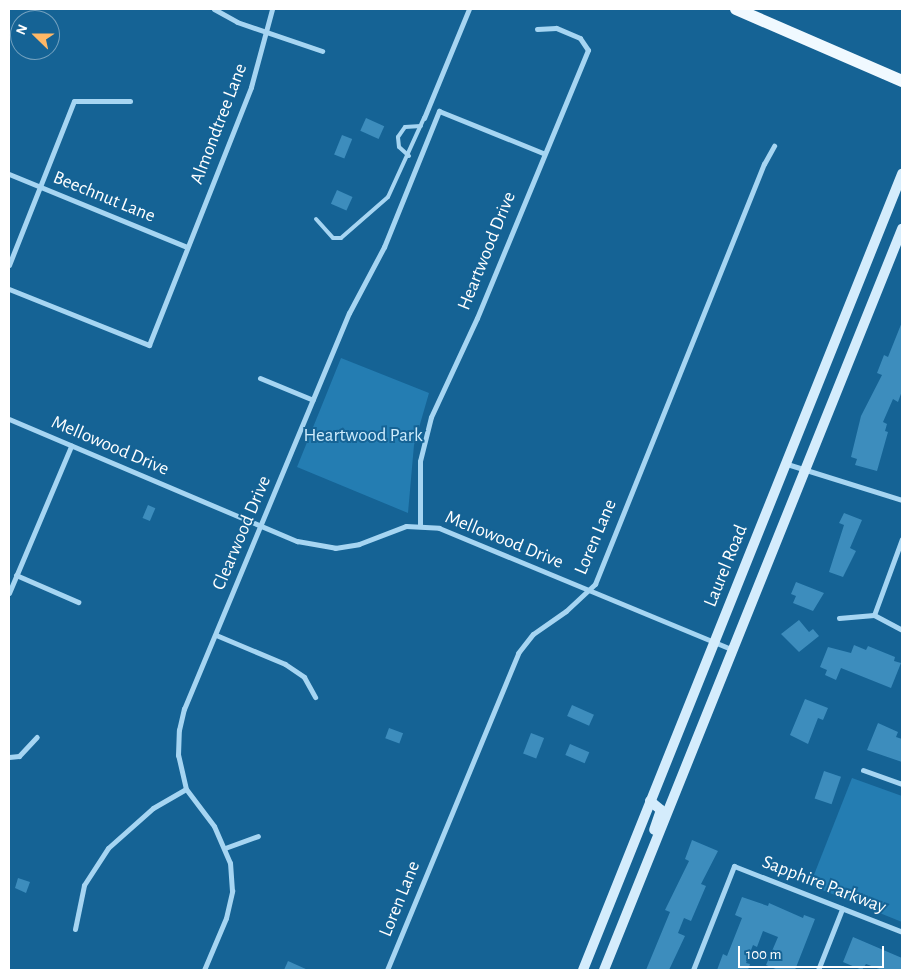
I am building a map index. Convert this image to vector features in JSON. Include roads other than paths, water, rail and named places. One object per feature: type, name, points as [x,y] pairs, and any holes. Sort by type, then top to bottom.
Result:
[{"type":"main road","points":[[736,9],[902,81]]},
{"type":"main road","name":"Laurel Road","points":[[584,970],[902,174]]},
{"type":"main road","name":"Laurel Road","points":[[604,970],[902,229]]},
{"type":"main road","points":[[650,801],[661,810],[654,828],[653,849]]},
{"type":"street","points":[[214,9],[237,22],[267,30],[322,51]]},
{"type":"street","name":"Almondtree Lane","points":[[9,289],[149,345],[251,87],[272,9]]},
{"type":"street","points":[[424,118],[469,9]]},
{"type":"street","name":"Heartwood Drive","points":[[420,526],[420,461],[431,417],[477,318],[588,50],[580,38],[556,28],[536,29]]},
{"type":"street","points":[[9,264],[74,101],[130,101]]},
{"type":"street","name":"Clearwood Drive","points":[[204,970],[226,918],[232,891],[225,848],[214,826],[186,790],[178,755],[179,730],[216,635],[349,313],[384,247],[439,111],[544,153]]},
{"type":"street","name":"Loren Lane","points":[[387,970],[518,654],[533,634],[589,590],[596,582],[764,164],[774,146]]},
{"type":"street","name":"Beechnut Lane","points":[[9,174],[187,248]]},
{"type":"street","points":[[260,378],[313,400]]},
{"type":"street","name":"Mellowood Drive","points":[[9,419],[261,526],[316,547],[335,548],[359,544],[392,529],[420,526],[451,532],[733,650]]},
{"type":"street","points":[[9,593],[71,446]]},
{"type":"street","points":[[787,464],[902,500]]},
{"type":"street","points":[[874,615],[902,539]]},
{"type":"street","points":[[16,575],[78,602]]},
{"type":"street","points":[[839,618],[874,615],[902,630]]},
{"type":"street","points":[[216,635],[285,664],[304,677],[315,697]]},
{"type":"street","points":[[9,757],[18,756],[37,737]]},
{"type":"street","points":[[863,770],[902,784]]},
{"type":"street","points":[[75,928],[84,885],[94,866],[108,848],[153,808],[186,790]]},
{"type":"street","points":[[225,848],[258,836]]},
{"type":"street","name":"Sapphire Parkway","points":[[693,970],[734,866],[902,932]]},
{"type":"street","points":[[818,970],[842,909]]},
{"type":"lane","points":[[316,219],[333,238],[346,235],[388,197],[409,156],[424,118]]},
{"type":"lane","points":[[409,156],[399,147],[398,137],[405,127],[421,126]]},
{"type":"park label","name":"Heartwood Park","points":[[363,436]]}]
